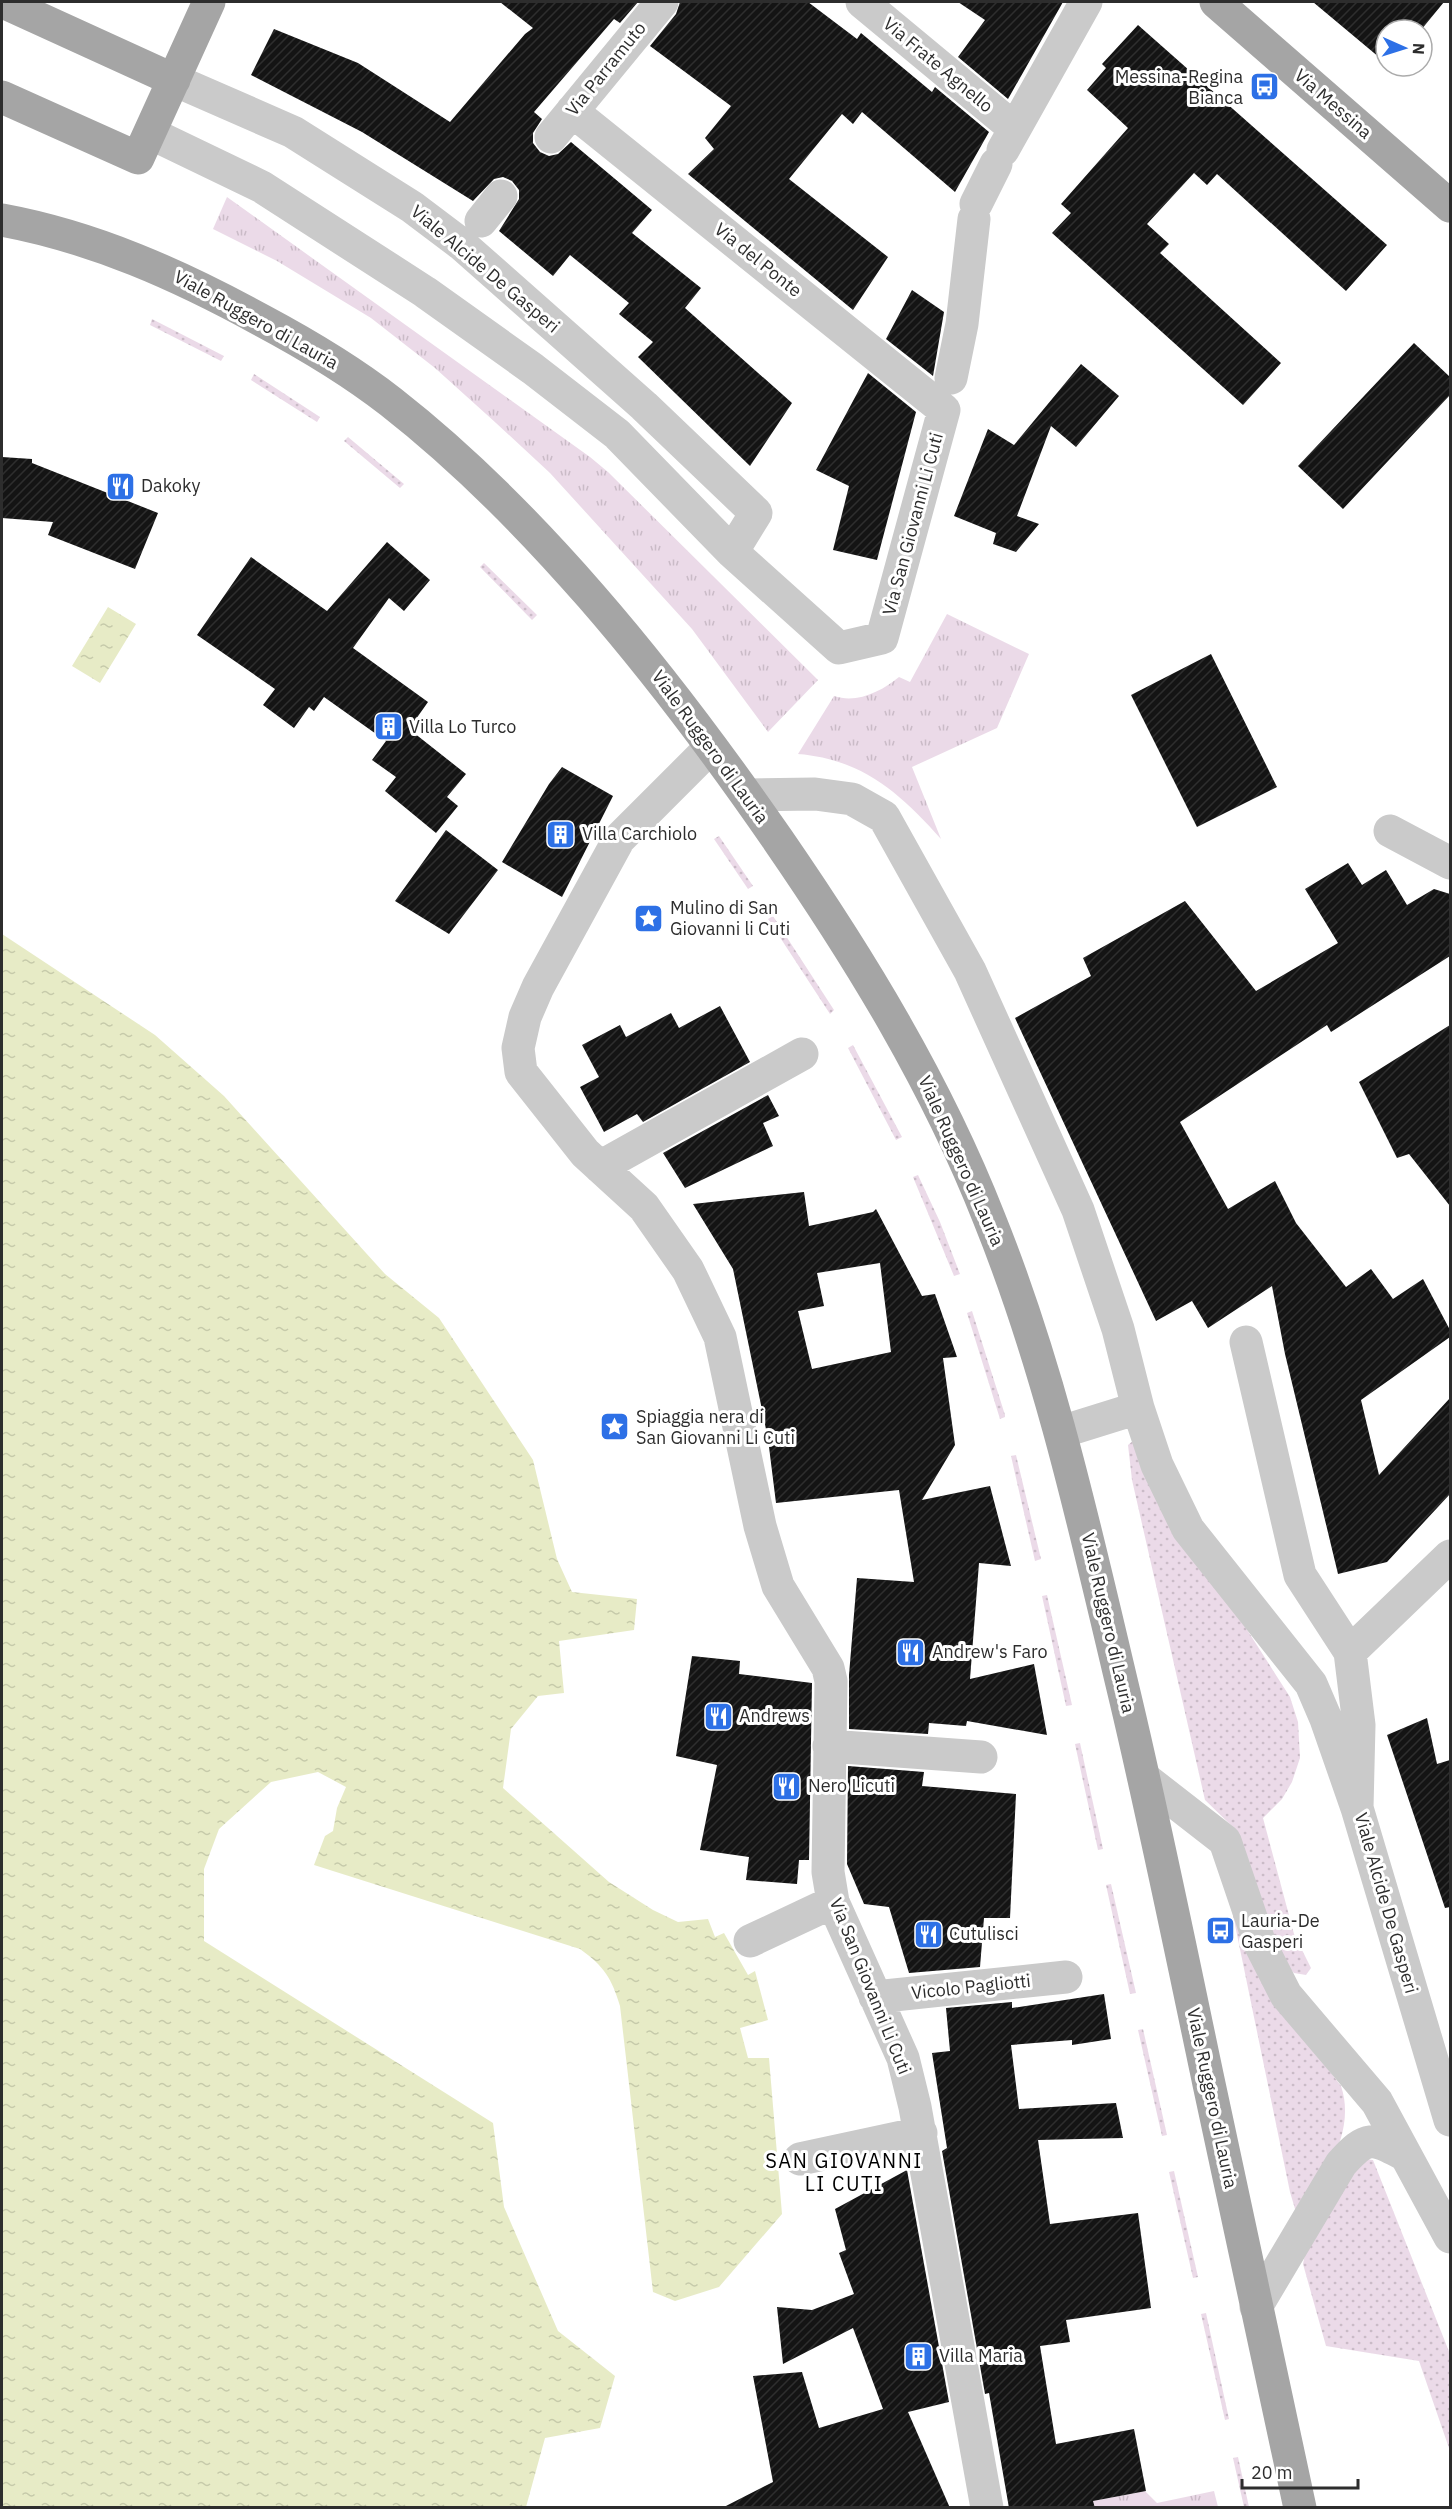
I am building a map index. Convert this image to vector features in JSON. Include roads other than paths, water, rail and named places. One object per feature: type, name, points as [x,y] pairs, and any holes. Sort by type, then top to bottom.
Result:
[{"type":"main road","name":"Viale Alcide De Gasperi","points":[[3,2],[174,80]]},
{"type":"main road","points":[[2,97],[144,146],[209,2]]},
{"type":"main road","name":"Via Messina","points":[[1216,2],[1450,206]]},
{"type":"main road","name":"Viale Ruggero di Lauria","points":[[2,220],[112,250],[203,288],[304,342],[387,399],[468,469],[567,569],[656,673],[747,795],[865,970],[934,1096],[989,1216],[1029,1326],[1061,1432],[1084,1520],[1144,1778],[1300,2508]]},
{"type":"street","name":"Via Parramuto","points":[[551,137],[662,2]]},
{"type":"street","name":"Via Frate Agnello","points":[[862,2],[1004,147]]},
{"type":"street","points":[[951,378],[962,324],[975,211],[1004,147],[1086,2]]},
{"type":"street","name":"Viale Alcide De Gasperi","points":[[174,80],[293,132],[412,207],[461,244],[644,406],[756,513],[732,552]]},
{"type":"street","name":"Via del Ponte","points":[[572,111],[944,410]]},
{"type":"street","points":[[144,146],[262,187],[425,292],[533,369],[617,434],[732,552]]},
{"type":"street","points":[[481,221],[501,196]]},
{"type":"street","name":"Via San Giovanni Li Cuti","points":[[732,552],[839,648],[882,638],[944,410]]},
{"type":"street","name":"Via San Giovanni Li Cuti","points":[[711,747],[619,839],[538,987],[525,1017],[518,1048],[521,1072],[585,1153],[644,1207],[688,1270],[720,1337],[760,1526],[778,1586],[828,1668],[831,1681],[828,1872],[833,1902],[903,2058],[921,2133],[987,2508]]},
{"type":"street","points":[[747,795],[815,794],[852,799],[884,817],[970,971],[1077,1210],[1118,1329],[1138,1408],[1157,1465],[1188,1529],[1311,1684],[1326,1719],[1357,1808]]},
{"type":"street","points":[[1389,831],[1450,863]]},
{"type":"street","points":[[600,1167],[802,1054]]},
{"type":"street","name":"Viale Alcide De Gasperi","points":[[1246,1342],[1300,1575],[1350,1652],[1359,1725],[1357,1808],[1450,2120]]},
{"type":"street","points":[[1061,1432],[1138,1408]]},
{"type":"street","points":[[1350,1652],[1450,1556]]},
{"type":"street","points":[[829,1746],[981,1757]]},
{"type":"street","points":[[1144,1778],[1225,1841],[1260,1944],[1286,1995],[1377,2102],[1450,2237]]},
{"type":"street","points":[[750,1941],[833,1902]]},
{"type":"street","name":"Vicolo Pagliotti","points":[[875,1997],[1066,1977]]},
{"type":"street","points":[[800,2159],[921,2133]]},
{"type":"street","points":[[1256,2307],[1341,2164],[1357,2147],[1366,2142],[1380,2141],[1405,2155]]},
{"type":"water","points":[[108,607],[136,624],[100,683],[72,666]]},
{"type":"water","points":[[2,934],[155,1035],[224,1096],[385,1274],[439,1318],[533,1460],[557,1559],[572,1592],[637,1599],[634,1630],[559,1641],[564,1693],[538,1696],[511,1729],[503,1788],[609,1882],[653,1910],[678,1922],[708,1919],[715,1937],[724,1933],[748,1975],[755,1971],[768,2020],[740,2028],[748,2058],[769,2058],[782,2214],[719,2287],[675,2301],[653,2292],[620,2006],[606,1974],[588,1955],[580,1949],[314,1865],[325,1836],[333,1831],[337,1808],[346,1787],[318,1772],[271,1782],[219,1829],[204,1869],[204,1941],[493,2123],[504,2207],[558,2331],[615,2376],[600,2428],[545,2438],[526,2507],[2,2507]]},
{"type":"place","name":"Messina-Regina Bianca","points":[[1264,87]]},
{"type":"place","name":"Dakoky","points":[[120,486]]},
{"type":"place","name":"Villa Lo Turco","points":[[388,727]]},
{"type":"place","name":"Villa Carchiolo","points":[[561,834]]},
{"type":"place","name":"Mulino di San Giovanni li Cuti","points":[[649,918]]},
{"type":"place","name":"Spiaggia nera di San Giovanni Li Cuti","points":[[615,1427]]},
{"type":"place","name":"Andrew's Faro","points":[[911,1652]]},
{"type":"place","name":"Andrews","points":[[718,1716]]},
{"type":"place","name":"Nero Licuti","points":[[787,1786]]},
{"type":"place","name":"Lauria-De Gasperi","points":[[1220,1931]]},
{"type":"place","name":"Cutulisci","points":[[928,1934]]},
{"type":"place","name":"Villa Maria","points":[[918,2356]]},
{"type":"district","name":"SAN GIOVANNI LI CUTI","points":[[844,2172]]}]
